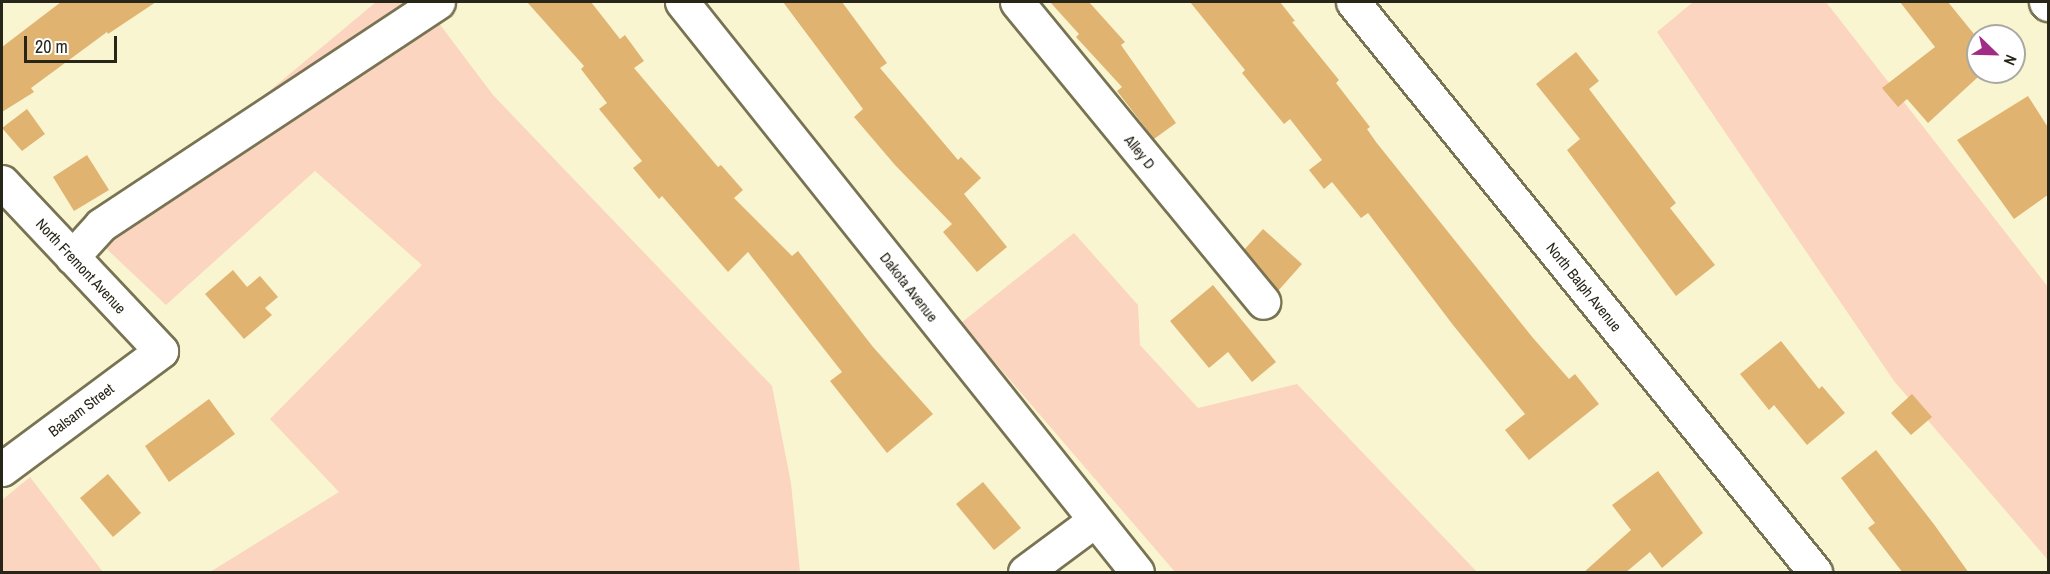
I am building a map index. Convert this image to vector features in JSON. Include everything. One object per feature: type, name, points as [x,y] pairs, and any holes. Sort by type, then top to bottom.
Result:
[{"type":"street","points":[[72,257],[101,225],[438,2]]},
{"type":"street","name":"Dakota Avenue","points":[[682,2],[1137,573]]},
{"type":"street","name":"Alley D","points":[[1017,2],[1263,302]]},
{"type":"street","name":"North Balph Avenue","points":[[1353,2],[1815,573]]},
{"type":"street","name":"North Fremont Avenue","points":[[2,182],[161,351]]},
{"type":"street","name":"Balsam Street","points":[[2,469],[161,351]]},
{"type":"street","points":[[1025,573],[1094,521]]},
{"type":"shaded area","points":[[376,2],[423,2],[493,95],[772,386],[791,483],[800,572],[210,572],[339,492],[270,419],[422,265],[315,171],[166,305],[94,237]]},
{"type":"shaded area","points":[[1693,2],[1826,2],[2048,287],[2048,560],[1894,381],[1657,32]]},
{"type":"shaded area","points":[[1074,233],[1138,305],[1140,345],[1198,408],[1297,384],[1477,572],[1175,572],[961,323]]},
{"type":"shaded area","points":[[30,477],[103,572],[2,572],[2,500]]},
{"type":"building","points":[[61,2],[156,2],[108,34],[107,32],[31,88],[34,92],[2,112],[2,47]]},
{"type":"building","points":[[527,2],[591,2],[620,39],[625,35],[644,61],[634,68],[718,167],[721,165],[743,190],[734,198],[792,256],[798,251],[873,347],[933,414],[887,453],[830,381],[842,372],[748,252],[728,272],[662,196],[659,199],[633,168],[642,161],[599,109],[607,103],[581,69],[584,66]]},
{"type":"building","points":[[783,2],[842,2],[887,63],[880,68],[958,160],[961,157],[981,178],[964,194],[1007,247],[977,272],[943,232],[952,224],[895,165],[854,117],[863,109]]},
{"type":"building","points":[[1050,2],[1089,2],[1125,42],[1121,45],[1176,123],[1154,139],[1117,91],[1122,87],[1076,37],[1079,34]]},
{"type":"building","points":[[1190,2],[1280,2],[1295,21],[1292,22],[1339,80],[1336,83],[1370,127],[1367,129],[1376,142],[1533,338],[1569,379],[1575,374],[1599,404],[1529,460],[1505,430],[1525,414],[1453,325],[1368,213],[1361,218],[1332,182],[1324,189],[1309,170],[1322,160],[1290,119],[1284,124],[1242,73],[1245,70]]},
{"type":"building","points":[[1900,2],[1948,2],[1966,24],[1966,84],[1970,84],[1928,123],[1907,99],[1898,107],[1882,88],[1935,47]]},
{"type":"building","points":[[1576,52],[1599,81],[1589,89],[1676,203],[1670,208],[1715,265],[1676,296],[1567,150],[1580,139],[1536,84]]},
{"type":"building","points":[[2028,96],[2049,129],[2049,194],[2014,219],[1957,140]]},
{"type":"building","points":[[27,109],[45,134],[22,151],[2,128]]},
{"type":"building","points":[[87,155],[109,190],[74,211],[53,177]]},
{"type":"building","points":[[1263,229],[1302,264],[1278,291],[1244,250]]},
{"type":"building","points":[[233,270],[247,287],[260,276],[278,297],[265,308],[272,315],[244,339],[205,294]]},
{"type":"building","points":[[1213,285],[1276,362],[1252,382],[1228,352],[1209,368],[1170,321]]},
{"type":"building","points":[[1781,341],[1819,389],[1822,386],[1845,413],[1807,445],[1774,405],[1769,410],[1740,374]]},
{"type":"building","points":[[1912,394],[1932,417],[1911,435],[1891,413]]},
{"type":"building","points":[[209,399],[235,434],[169,482],[145,446]]},
{"type":"building","points":[[1876,450],[1969,573],[1903,573],[1868,528],[1875,523],[1841,478]]},
{"type":"building","points":[[1658,471],[1703,533],[1662,568],[1650,552],[1625,573],[1583,573],[1631,530],[1612,505]]},
{"type":"building","points":[[108,474],[141,513],[113,537],[80,498]]},
{"type":"building","points":[[983,482],[1021,528],[994,550],[956,504]]}]
